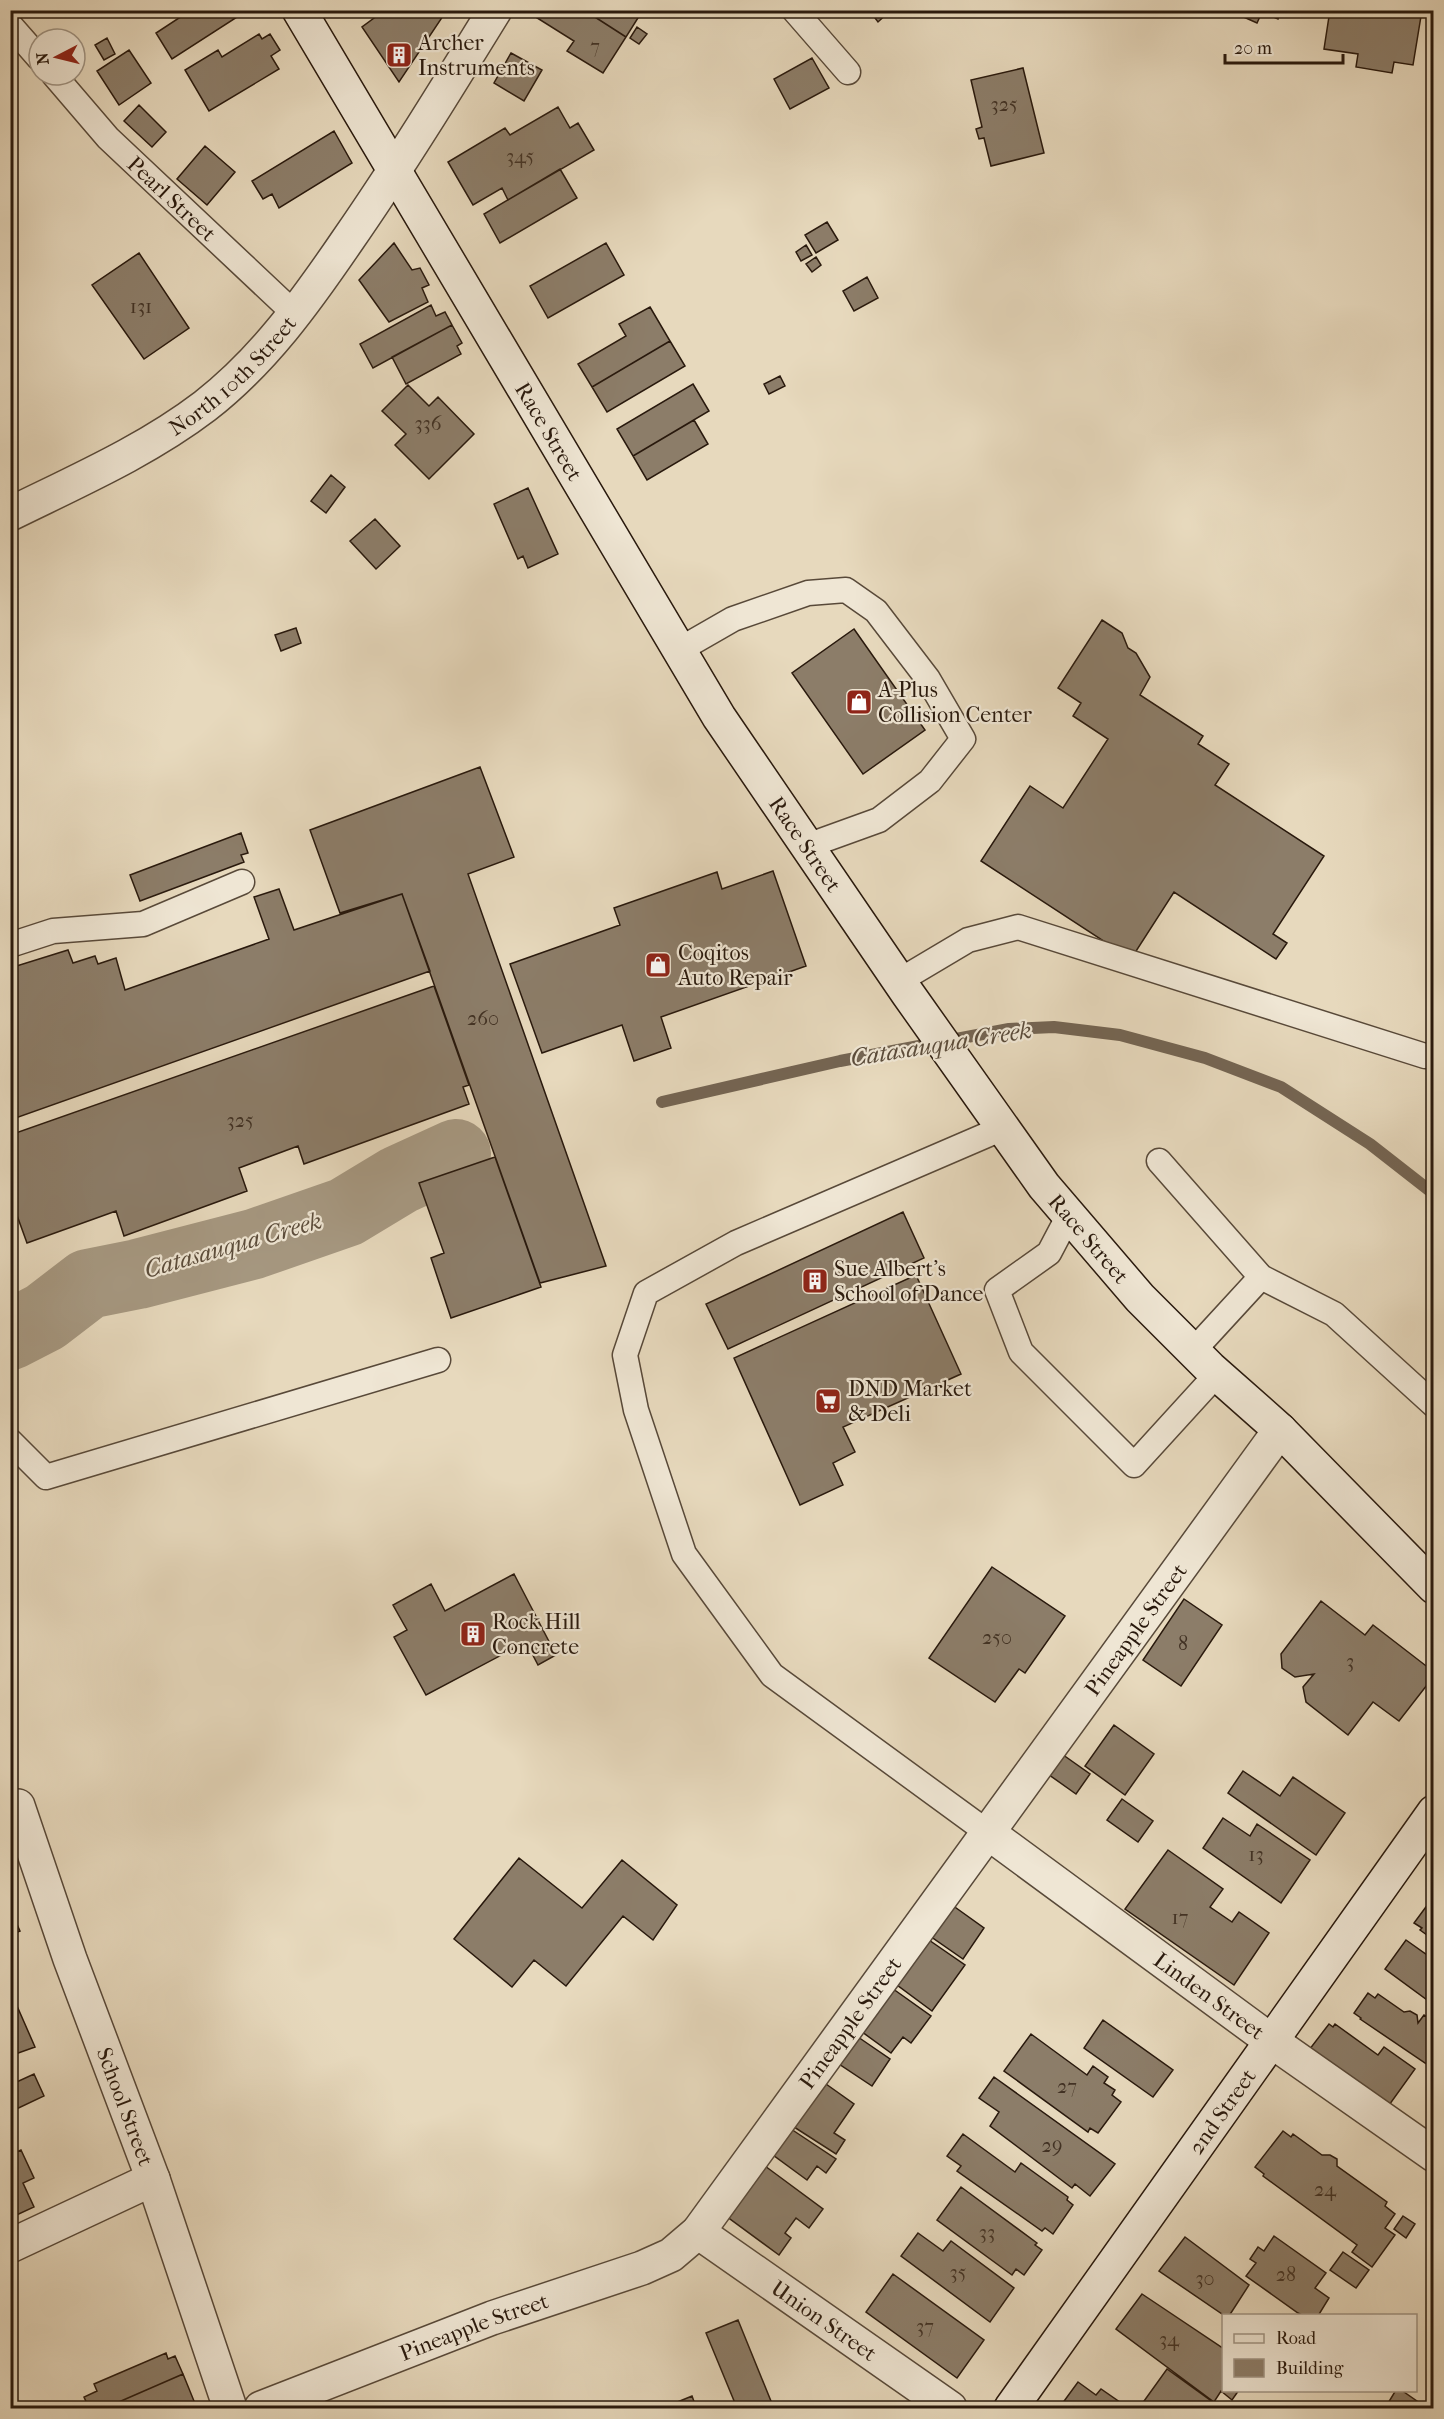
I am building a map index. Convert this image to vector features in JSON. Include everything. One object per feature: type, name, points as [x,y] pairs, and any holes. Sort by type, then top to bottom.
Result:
[{"type":"street","name":"Race Street","points":[[299,10],[719,717],[903,988],[1044,1186],[1140,1298],[1216,1374],[1280,1431],[1434,1587]]},
{"type":"street","name":"North 10th Street","points":[[10,514],[145,446],[206,405],[260,357],[296,315],[396,171],[495,10]]},
{"type":"street","name":"Pineapple Street","points":[[261,2409],[492,2318],[642,2268],[671,2255],[698,2232],[714,2214],[987,1832],[1280,1431]]},
{"type":"street","name":"School Street","points":[[14,1808],[153,2179],[230,2409]]},
{"type":"street","name":"2nd Street","points":[[1011,2409],[1270,2040],[1434,1812]]},
{"type":"street","name":"Linden Street","points":[[987,1832],[1270,2040],[1434,2155]]},
{"type":"street","points":[[10,2246],[153,2179]]},
{"type":"street","name":"Union Street","points":[[698,2232],[950,2409]]},
{"type":"lane","points":[[794,10],[849,72]]},
{"type":"lane","points":[[10,25],[27,44]]},
{"type":"lane","name":"Pearl Street","points":[[64,87],[108,138],[296,315]]},
{"type":"lane","points":[[679,650],[733,619],[808,593],[846,590],[876,611],[928,679],[963,739],[930,781],[879,820],[807,846]]},
{"type":"lane","points":[[10,945],[53,931],[143,924],[242,882]]},
{"type":"lane","points":[[903,988],[968,940],[1018,927],[1425,1056]]},
{"type":"lane","points":[[987,1832],[772,1675],[684,1554],[636,1410],[625,1355],[646,1293],[736,1243],[1003,1128]]},
{"type":"lane","points":[[1159,1161],[1261,1277],[1334,1314],[1434,1405]]},
{"type":"lane","points":[[1069,1215],[1049,1253],[997,1290],[1021,1352],[1134,1465],[1216,1374]]},
{"type":"lane","points":[[1193,1351],[1261,1277]]},
{"type":"lane","points":[[10,1441],[46,1477],[438,1360]]},
{"type":"building","points":[[191,10],[248,10],[172,59],[156,33]]},
{"type":"building","name":"Archer Instruments","points":[[385,10],[447,10],[399,82],[362,27]]},
{"type":"building","points":[[538,10],[584,10],[626,37],[603,73],[567,51],[574,41],[534,16]]},
{"type":"building","points":[[584,10],[643,10],[626,37]]},
{"type":"building","points":[[869,10],[891,10],[878,22]]},
{"type":"building","points":[[1228,10],[1281,10],[1278,19],[1262,12],[1257,23]]},
{"type":"building","points":[[1330,10],[1422,10],[1413,65],[1394,62],[1392,73],[1356,67],[1358,54],[1324,49]]},
{"type":"building","points":[[637,27],[647,34],[639,44],[630,38]]},
{"type":"building","points":[[259,34],[262,39],[270,34],[280,50],[271,56],[279,69],[209,111],[185,70],[218,50],[222,57]]},
{"type":"building","points":[[107,38],[115,54],[104,60],[95,45]]},
{"type":"building","points":[[129,50],[151,83],[119,105],[97,71]]},
{"type":"building","points":[[511,53],[542,70],[524,101],[494,83]]},
{"type":"building","points":[[812,58],[829,88],[790,109],[774,79]]},
{"type":"building","points":[[1023,68],[1044,153],[991,166],[984,138],[979,139],[976,129],[982,127],[971,80]]},
{"type":"building","points":[[139,105],[166,132],[152,147],[124,121]]},
{"type":"building","points":[[558,107],[570,128],[578,123],[594,150],[508,200],[502,188],[473,205],[448,162],[505,128],[510,135]]},
{"type":"building","points":[[334,131],[352,163],[279,208],[272,194],[263,199],[252,181]]},
{"type":"building","points":[[205,146],[235,172],[207,205],[177,179]]},
{"type":"building","points":[[560,169],[577,198],[500,243],[484,214]]},
{"type":"building","points":[[827,222],[838,240],[816,253],[805,235]]},
{"type":"building","points":[[394,243],[412,270],[420,268],[429,285],[422,288],[428,302],[389,322],[359,280]]},
{"type":"building","points":[[606,243],[624,275],[548,318],[530,286]]},
{"type":"building","points":[[806,245],[812,255],[801,261],[796,252]]},
{"type":"building","points":[[139,253],[189,328],[144,359],[92,285]]},
{"type":"building","points":[[816,257],[821,265],[812,272],[806,264]]},
{"type":"building","points":[[867,277],[878,298],[854,311],[843,291]]},
{"type":"building","points":[[431,305],[436,316],[445,312],[452,325],[373,368],[360,344]]},
{"type":"building","points":[[650,307],[670,341],[592,387],[578,364],[626,336],[619,324]]},
{"type":"building","points":[[452,325],[462,343],[457,346],[461,354],[406,384],[392,357]]},
{"type":"building","points":[[670,341],[685,366],[607,412],[592,387]]},
{"type":"building","points":[[780,376],[785,386],[769,394],[764,384]]},
{"type":"building","points":[[693,384],[709,411],[633,456],[617,429]]},
{"type":"building","points":[[408,385],[429,406],[438,397],[474,434],[429,479],[395,445],[406,434],[382,411]]},
{"type":"building","points":[[694,420],[708,444],[647,480],[633,456]]},
{"type":"building","points":[[331,475],[345,487],[326,513],[311,501]]},
{"type":"building","points":[[528,488],[558,554],[528,568],[523,556],[518,559],[494,504]]},
{"type":"building","points":[[375,519],[400,546],[376,569],[350,541]]},
{"type":"building","points":[[1102,620],[1122,633],[1128,648],[1136,653],[1150,677],[1140,695],[1203,736],[1198,744],[1229,764],[1215,785],[1324,856],[1273,934],[1287,943],[1276,959],[1174,892],[1131,959],[981,861],[1030,786],[1063,808],[1108,739],[1073,716],[1081,703],[1058,688]]},
{"type":"building","points":[[296,628],[301,643],[281,651],[275,635]]},
{"type":"building","name":"A-Plus Collision Center","points":[[854,629],[925,730],[863,774],[792,673]]},
{"type":"building","points":[[480,767],[514,857],[468,874],[606,1266],[540,1283],[402,894],[340,913],[310,830]]},
{"type":"building","points":[[241,833],[248,853],[241,855],[244,862],[140,901],[130,875]]},
{"type":"building","name":"Coqitos Auto Repair","points":[[773,871],[806,966],[661,1017],[671,1048],[634,1061],[622,1025],[542,1053],[510,964],[620,925],[614,908],[717,872],[722,889]]},
{"type":"building","points":[[279,889],[294,930],[402,894],[430,971],[10,1120],[10,968],[68,950],[73,963],[95,956],[98,964],[116,958],[125,990],[269,939],[254,897]]},
{"type":"building","points":[[434,986],[469,1085],[463,1087],[469,1104],[304,1164],[298,1146],[239,1168],[247,1191],[124,1236],[116,1211],[27,1243],[10,1196],[10,1135]]},
{"type":"building","points":[[495,1157],[541,1287],[451,1318],[431,1258],[444,1253],[419,1183]]},
{"type":"building","name":"Sue Albert's School of Dance","points":[[903,1212],[924,1258],[728,1349],[706,1304]]},
{"type":"building","name":"DND Market & Deli","points":[[916,1275],[961,1374],[843,1427],[855,1452],[833,1463],[843,1485],[800,1505],[734,1358]]},
{"type":"building","points":[[992,1567],[1065,1616],[1025,1673],[1019,1669],[995,1702],[929,1658]]},
{"type":"building","name":"Rock Hill Concrete","points":[[514,1574],[556,1655],[538,1665],[526,1642],[426,1695],[394,1637],[407,1630],[393,1605],[431,1584],[445,1611]]},
{"type":"building","points":[[1184,1599],[1222,1625],[1181,1686],[1143,1660]]},
{"type":"building","points":[[1321,1601],[1365,1635],[1373,1625],[1434,1672],[1434,1676],[1399,1721],[1373,1702],[1348,1735],[1306,1702],[1303,1687],[1314,1674],[1295,1677],[1282,1668],[1281,1654]]},
{"type":"building","points":[[1114,1725],[1154,1754],[1125,1795],[1085,1766]]},
{"type":"building","points":[[1059,1752],[1090,1774],[1076,1794],[1045,1772]]},
{"type":"building","points":[[1243,1771],[1280,1796],[1293,1777],[1345,1813],[1316,1855],[1228,1793]]},
{"type":"building","points":[[1122,1799],[1153,1821],[1138,1842],[1107,1820]]},
{"type":"building","points":[[1223,1818],[1250,1836],[1257,1824],[1310,1860],[1281,1903],[1203,1848]]},
{"type":"building","points":[[1168,1850],[1223,1889],[1210,1907],[1232,1922],[1239,1912],[1269,1933],[1234,1985],[1125,1909]]},
{"type":"building","points":[[519,1858],[582,1908],[622,1860],[677,1905],[653,1940],[623,1916],[566,1986],[534,1960],[512,1987],[454,1939]]},
{"type":"building","points":[[1434,1896],[1434,1940],[1414,1923]]},
{"type":"building","points":[[952,1905],[984,1928],[963,1959],[930,1936]]},
{"type":"building","points":[[10,1911],[20,1931],[10,1935]]},
{"type":"building","points":[[926,1938],[965,1965],[932,2011],[893,1982]]},
{"type":"building","points":[[1406,1940],[1434,1960],[1434,2005],[1385,1969]]},
{"type":"building","points":[[889,1986],[931,2016],[911,2043],[903,2037],[891,2053],[858,2029]]},
{"type":"building","points":[[10,1990],[35,2047],[10,2056]]},
{"type":"building","points":[[1368,1993],[1375,1998],[1378,1994],[1404,2012],[1410,2011],[1417,2015],[1418,2023],[1424,2015],[1434,2021],[1434,2052],[1430,2057],[1434,2059],[1434,2069],[1354,2013]]},
{"type":"building","points":[[1103,2020],[1173,2070],[1153,2097],[1084,2048]]},
{"type":"building","points":[[1329,2024],[1333,2027],[1335,2024],[1378,2055],[1384,2047],[1415,2069],[1387,2108],[1309,2050]]},
{"type":"building","points":[[1031,2034],[1087,2075],[1093,2066],[1108,2077],[1104,2083],[1115,2090],[1112,2095],[1121,2102],[1098,2133],[1090,2128],[1088,2132],[1004,2071]]},
{"type":"building","points":[[858,2037],[890,2059],[872,2086],[839,2064]]},
{"type":"building","points":[[34,2074],[44,2096],[10,2112],[10,2085]]},
{"type":"building","points":[[994,2077],[1115,2164],[1090,2196],[1075,2184],[1072,2188],[990,2126],[999,2112],[979,2098]]},
{"type":"building","points":[[826,2084],[854,2104],[834,2133],[845,2140],[836,2154],[794,2127]]},
{"type":"building","points":[[791,2129],[836,2159],[826,2173],[817,2166],[807,2180],[773,2155]]},
{"type":"building","points":[[1283,2131],[1291,2137],[1293,2134],[1322,2155],[1330,2155],[1337,2159],[1337,2166],[1387,2202],[1385,2206],[1395,2214],[1385,2228],[1395,2235],[1372,2267],[1352,2252],[1357,2245],[1263,2176],[1264,2174],[1255,2167]]},
{"type":"building","points":[[963,2134],[1015,2172],[1021,2163],[1068,2197],[1067,2200],[1073,2205],[1053,2234],[1045,2228],[1042,2231],[957,2171],[961,2166],[947,2156]]},
{"type":"building","points":[[21,2150],[34,2178],[23,2183],[34,2207],[10,2218],[10,2155]]},
{"type":"building","points":[[765,2166],[823,2209],[809,2228],[796,2218],[785,2233],[791,2238],[779,2255],[726,2216]]},
{"type":"building","points":[[961,2187],[1037,2243],[1035,2245],[1042,2250],[1024,2275],[1016,2269],[1012,2275],[937,2220]]},
{"type":"building","points":[[1403,2216],[1415,2224],[1406,2238],[1394,2229]]},
{"type":"building","points":[[918,2233],[943,2251],[951,2241],[1014,2288],[990,2322],[901,2256]]},
{"type":"building","points":[[1274,2236],[1326,2273],[1315,2288],[1329,2298],[1319,2314],[1298,2313],[1246,2276],[1256,2263],[1250,2259],[1258,2247],[1264,2251]]},
{"type":"building","points":[[1185,2237],[1249,2285],[1230,2314],[1222,2314],[1159,2271]]},
{"type":"building","points":[[1343,2252],[1369,2270],[1356,2288],[1330,2270]]},
{"type":"building","points":[[893,2274],[984,2340],[957,2378],[866,2312]]},
{"type":"building","points":[[1142,2294],[1222,2348],[1222,2392],[1214,2402],[1116,2329]]},
{"type":"building","points":[[738,2320],[773,2406],[737,2408],[706,2333]]},
{"type":"building","points":[[166,2353],[168,2359],[175,2356],[183,2374],[105,2408],[89,2408],[84,2397],[97,2391],[94,2384]]},
{"type":"building","points":[[1167,2369],[1221,2408],[1139,2408]]},
{"type":"building","points":[[183,2374],[194,2401],[176,2408],[105,2408]]},
{"type":"building","points":[[1078,2382],[1096,2395],[1101,2389],[1127,2407],[1059,2408]]},
{"type":"building","points":[[1222,2392],[1238,2392],[1232,2400]]},
{"type":"building","points":[[1395,2392],[1404,2392],[1427,2408],[1385,2408]]},
{"type":"building","points":[[692,2396],[696,2407],[706,2403],[708,2408],[677,2408],[675,2403]]},
{"type":"waterway","name":"Catasauqua Creek","points":[[662,1102],[840,1061],[1009,1029],[1054,1027],[1120,1035],[1205,1058],[1281,1087],[1370,1144],[1434,1194]]},
{"type":"waterway","name":"Catasauqua Creek","points":[[10,1335],[45,1317],[88,1284],[138,1274],[254,1244],[346,1212],[399,1180],[456,1154]]},
{"type":"place","name":"Archer Instruments","points":[[399,55]]},
{"type":"place","name":"A-Plus Collision Center","points":[[859,702]]},
{"type":"place","name":"Coqitos Auto Repair","points":[[658,965]]},
{"type":"place","name":"Sue Albert's School of Dance","points":[[815,1281]]},
{"type":"place","name":"DND Market & Deli","points":[[828,1401]]},
{"type":"place","name":"Rock Hill Concrete","points":[[473,1634]]}]
